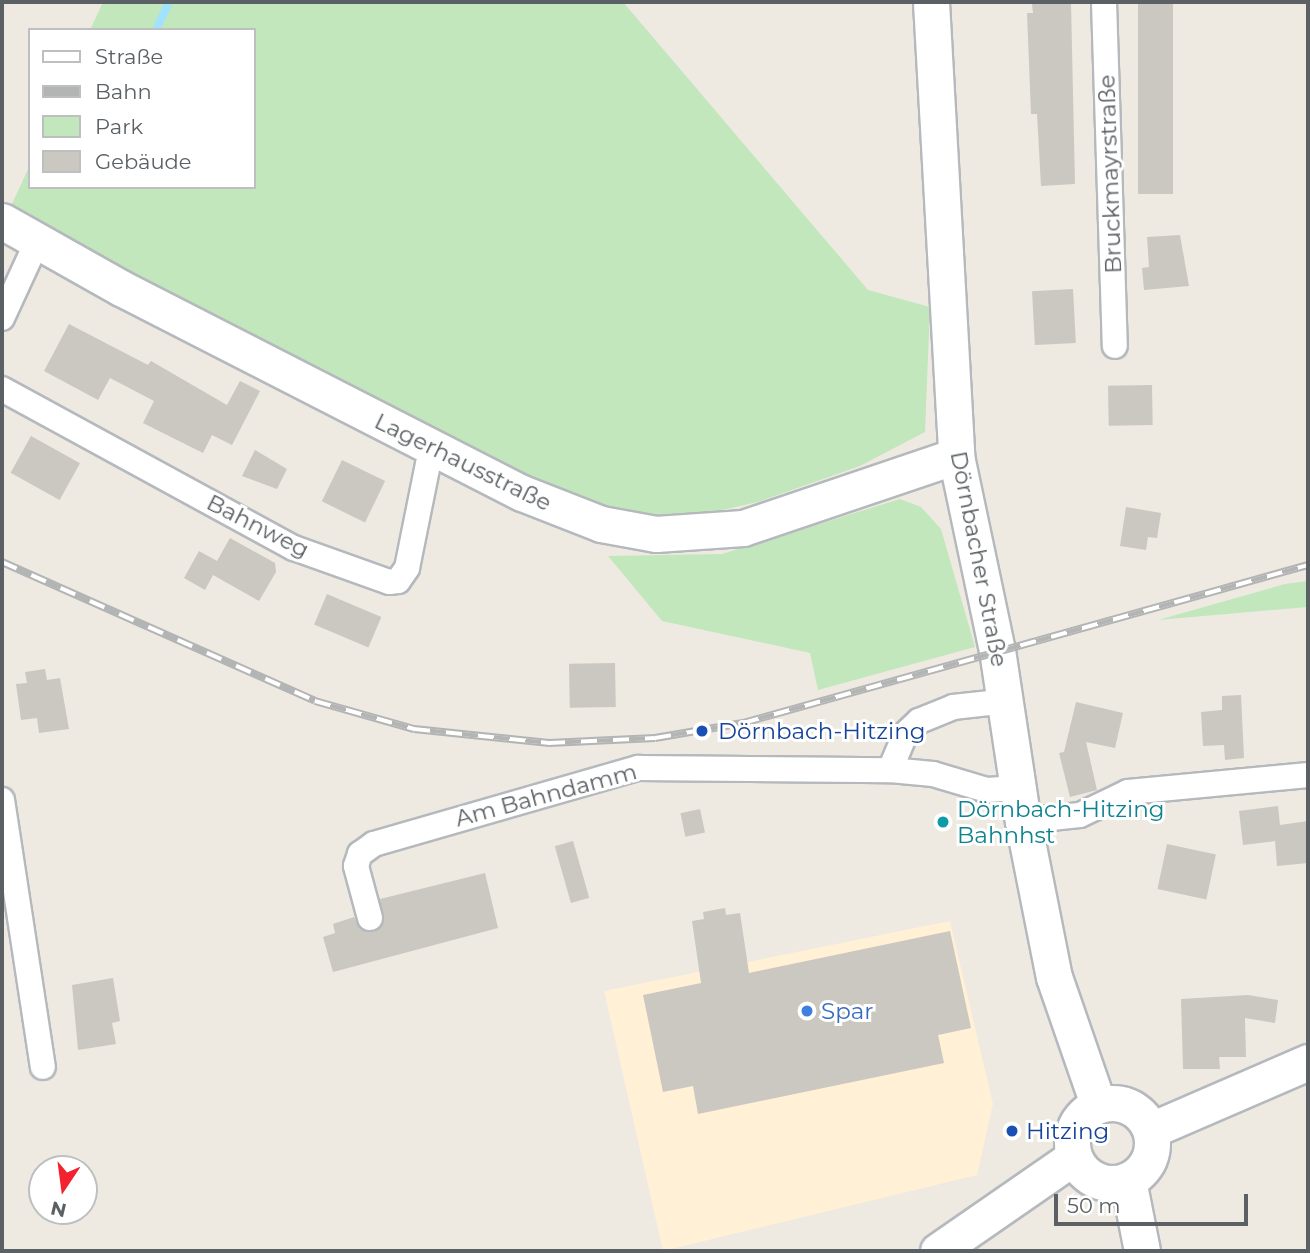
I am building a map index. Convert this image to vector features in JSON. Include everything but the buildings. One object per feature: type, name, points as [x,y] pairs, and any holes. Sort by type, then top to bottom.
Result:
[{"type":"street","name":"Dörnbacher Straße","points":[[931,2],[956,456],[1007,701],[1020,805],[1054,977],[1098,1104]]},
{"type":"street","name":"Bruckmayrstraße","points":[[1104,2],[1115,346]]},
{"type":"street","name":"Lagerhausstraße","points":[[2,221],[37,242],[435,449],[567,513],[631,531],[681,535],[776,519],[956,456]]},
{"type":"street","points":[[2,318],[37,242]]},
{"type":"street","name":"Bahnweg","points":[[2,389],[294,548],[389,582],[398,581],[407,568],[428,464],[435,449]]},
{"type":"street","points":[[890,770],[905,734],[919,721],[953,707],[1007,701]]},
{"type":"street","name":"Am Bahndamm","points":[[370,918],[356,866],[360,854],[374,844],[622,771],[700,765],[890,770],[933,774],[987,790],[1020,805],[1080,815],[1128,792],[1308,775]]},
{"type":"street","points":[[2,802],[43,1067]]},
{"type":"street","points":[[1151,1130],[1308,1062]]},
{"type":"street","points":[[1098,1104],[1126,1104],[1141,1114],[1151,1130],[1153,1142],[1146,1165],[1128,1180],[1102,1182],[1080,1169],[1074,1157],[1071,1139],[1077,1122],[1098,1104]]},
{"type":"street","points":[[938,1251],[1074,1157]]},
{"type":"street","points":[[1128,1180],[1142,1251]]},
{"type":"shaded area","points":[[950,921],[993,1104],[977,1175],[663,1251],[604,991]]},
{"type":"green space","points":[[103,2],[623,2],[868,290],[930,307],[925,432],[860,466],[758,502],[677,520],[607,513],[532,483],[201,315],[10,208],[28,169],[28,189],[256,189],[256,28],[91,28]]},
{"type":"green space","points":[[900,499],[921,507],[941,529],[975,647],[818,690],[810,653],[662,621],[608,556],[722,554]]},
{"type":"green space","points":[[1308,581],[1308,607],[1158,620],[1285,584]]},
{"type":"waterway","points":[[157,28],[169,2]]},
{"type":"railway","points":[[2,562],[315,701],[414,729],[549,743],[655,738],[743,723],[1308,565]]},
{"type":"place","name":"Dörnbach-Hitzing","points":[[702,731]]},
{"type":"place","name":"Dörnbach-Hitzing Bahnhst","points":[[943,822]]},
{"type":"place","name":"Spar","points":[[807,1011]]},
{"type":"place","name":"Hitzing","points":[[1012,1131]]}]
